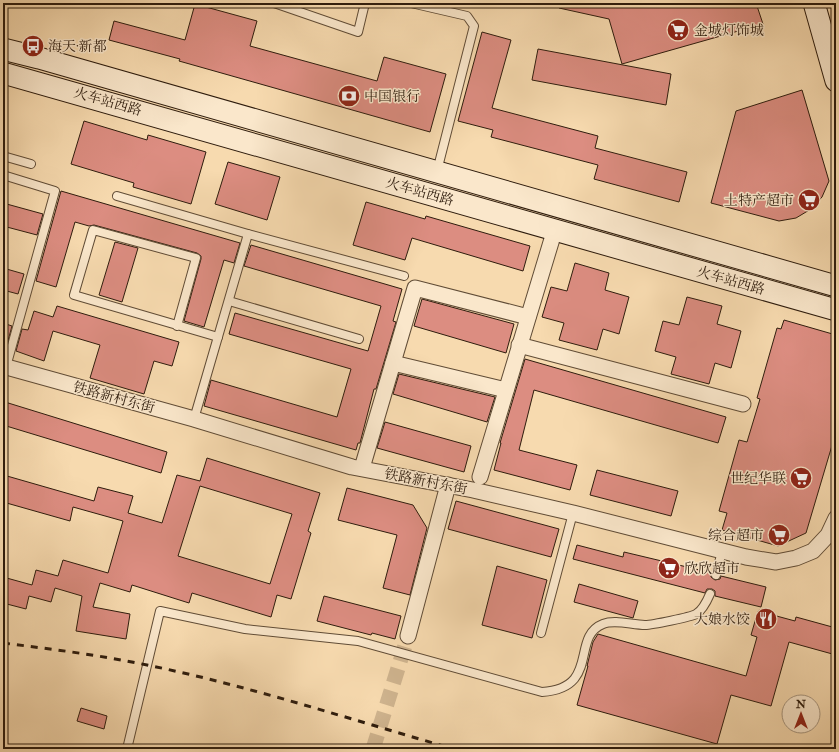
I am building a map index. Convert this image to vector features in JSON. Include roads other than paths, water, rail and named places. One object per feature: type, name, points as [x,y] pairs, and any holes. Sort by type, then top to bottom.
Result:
[{"type":"main road","points":[[814,3],[836,81]]},
{"type":"main road","points":[[828,3],[836,30]]},
{"type":"main road","name":"火车站西路","points":[[3,49],[836,286]]},
{"type":"main road","name":"火车站西路","points":[[3,72],[836,310]]},
{"type":"street","points":[[480,477],[555,229]]},
{"type":"street","points":[[362,468],[415,288],[528,317]]},
{"type":"street","points":[[519,345],[743,404]]},
{"type":"street","points":[[393,363],[506,390]]},
{"type":"street","name":"铁路新村东街","points":[[4,370],[194,419],[352,467],[448,485],[573,513],[746,557],[776,562],[796,558],[813,551],[828,535],[836,518]]},
{"type":"street","points":[[408,636],[448,485]]},
{"type":"lane","points":[[274,3],[358,32],[365,3]]},
{"type":"lane","points":[[412,3],[467,16],[474,26],[437,172]]},
{"type":"lane","points":[[3,156],[32,164]]},
{"type":"lane","points":[[3,175],[55,190],[4,370]]},
{"type":"lane","points":[[117,196],[248,234],[404,276]]},
{"type":"lane","points":[[177,326],[196,258],[93,230],[74,295],[177,326],[218,337]]},
{"type":"lane","points":[[194,419],[248,234]]},
{"type":"lane","points":[[228,302],[359,339]]},
{"type":"lane","points":[[541,633],[573,513]]},
{"type":"lane","points":[[716,574],[722,551]]},
{"type":"lane","points":[[127,749],[160,611],[245,629],[358,641],[542,692],[560,689],[576,679],[589,637],[598,626],[612,622],[646,625],[696,614],[704,605],[710,594]]},
{"type":"tunnel","points":[[373,749],[408,636]]},
{"type":"railway","points":[[3,643],[111,658],[186,673],[263,693],[454,749]]},
{"type":"place","name":"金城灯饰城","points":[[678,30]]},
{"type":"place","name":"海天·新都","points":[[33,46]]},
{"type":"place","name":"中国银行","points":[[349,96]]},
{"type":"place","name":"土特产超市","points":[[809,200]]},
{"type":"place","name":"世纪华联","points":[[801,478]]},
{"type":"place","name":"综合超市","points":[[779,535]]},
{"type":"place","name":"欣欣超市","points":[[669,568]]},
{"type":"place","name":"大娘水饺","points":[[766,619]]}]
